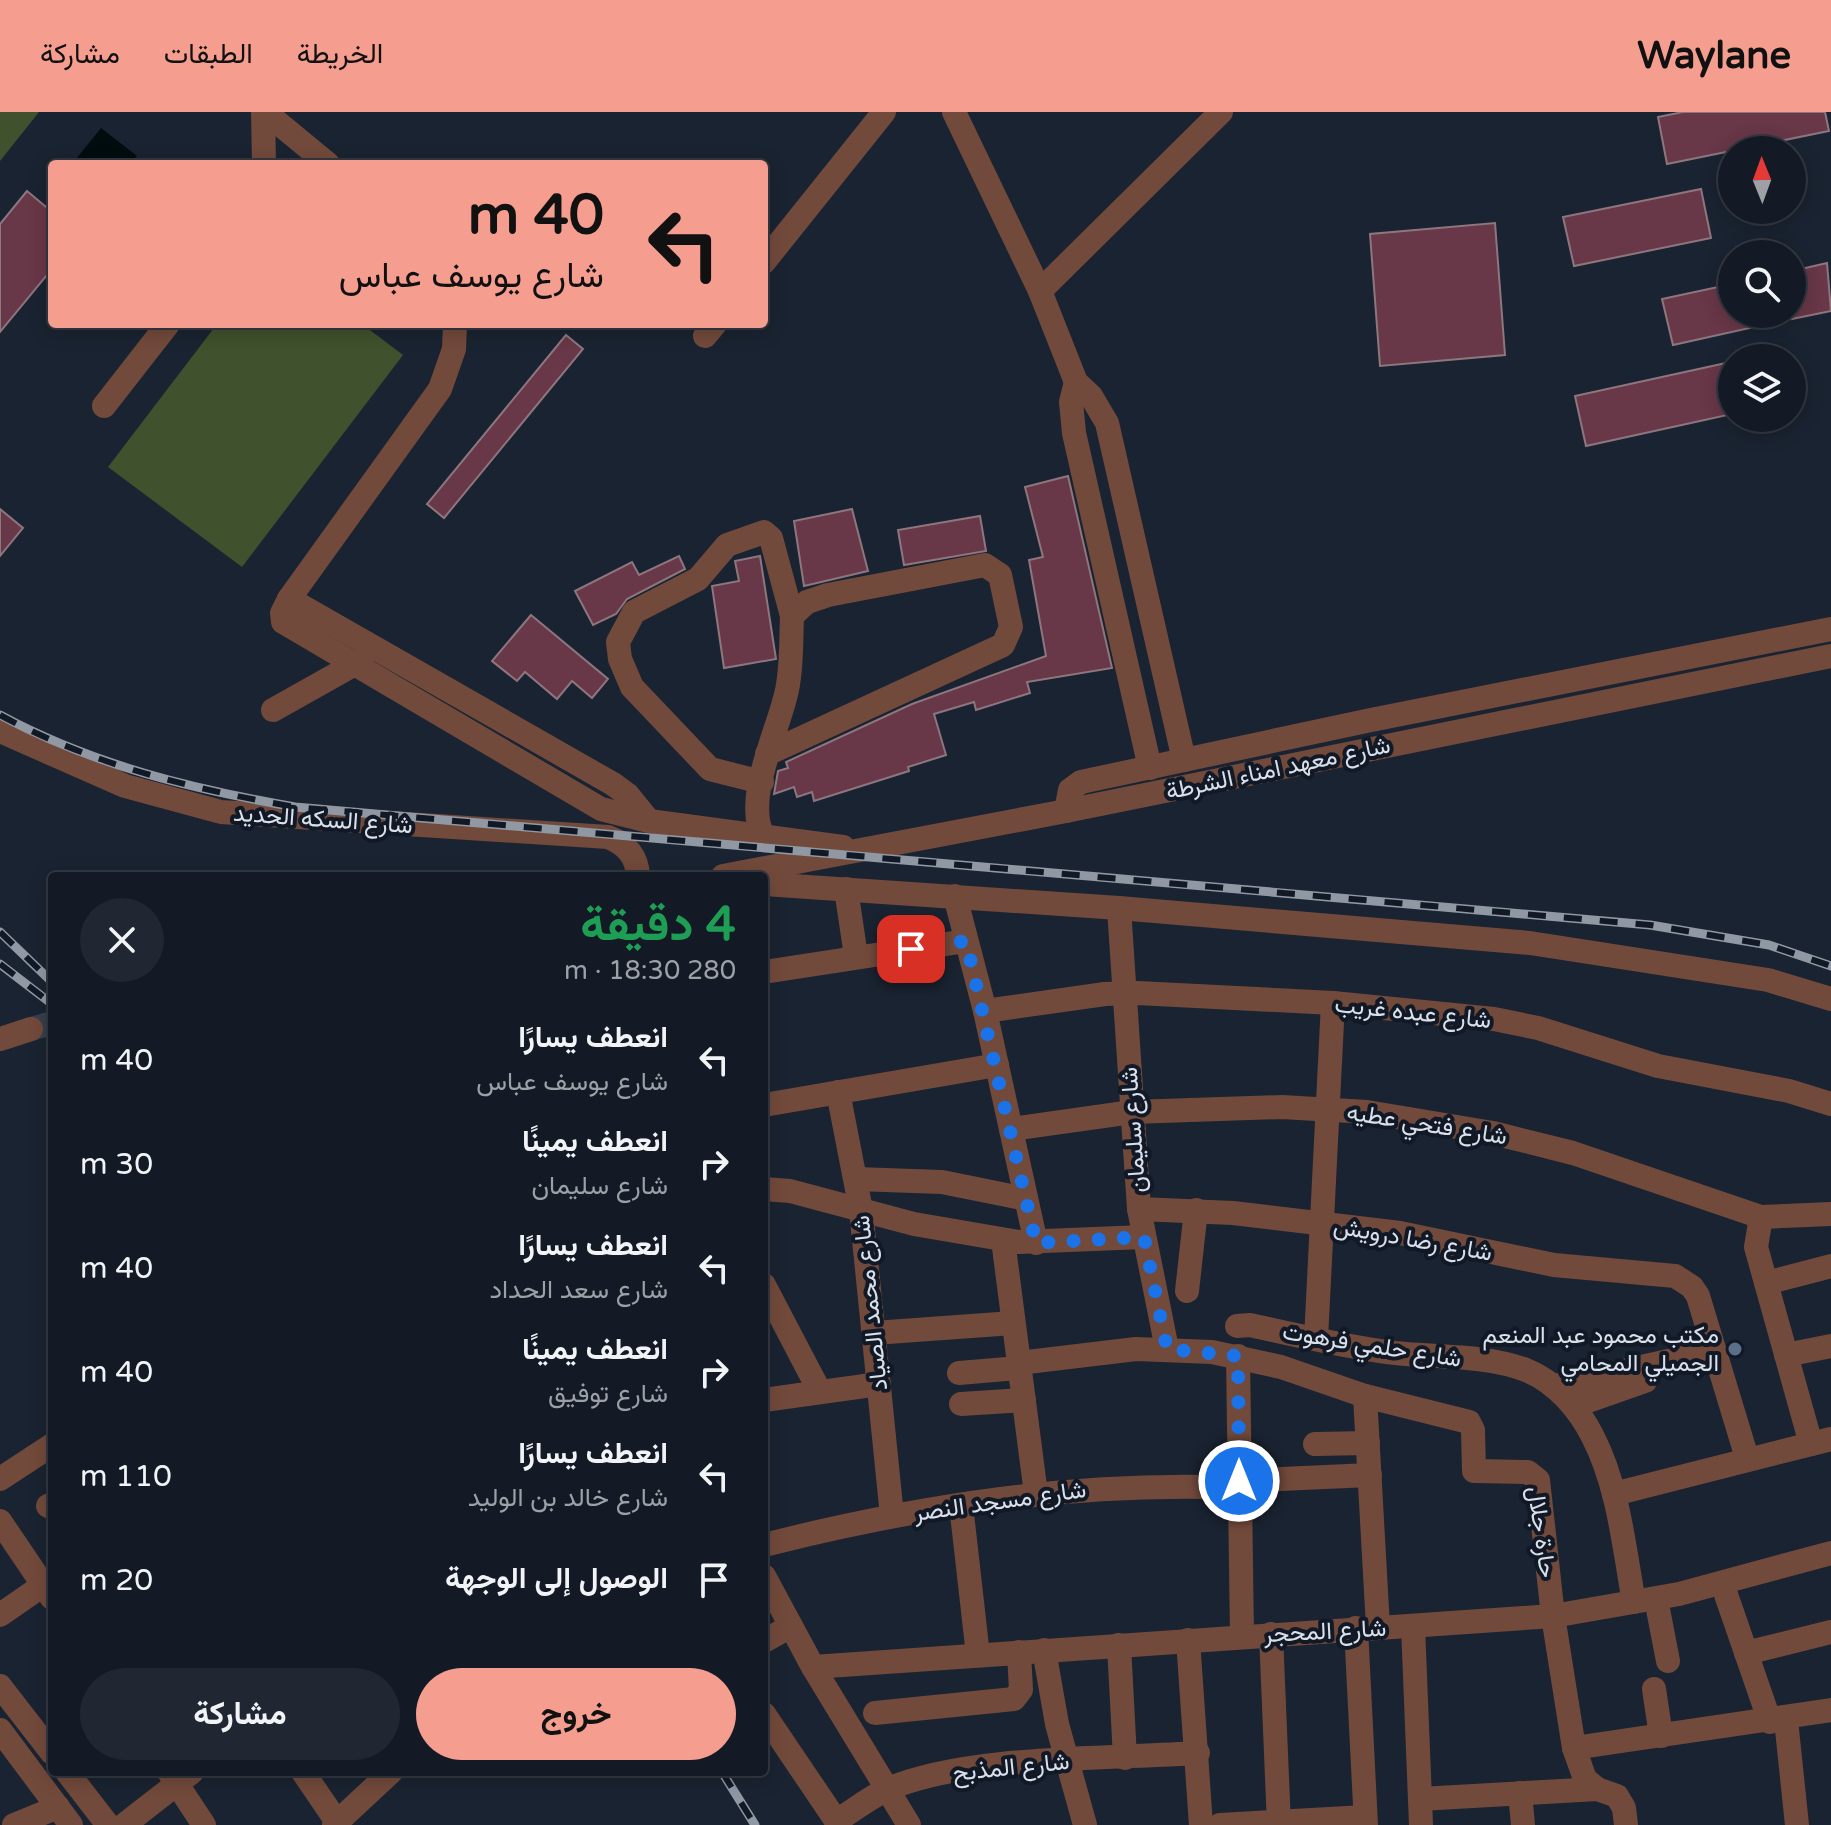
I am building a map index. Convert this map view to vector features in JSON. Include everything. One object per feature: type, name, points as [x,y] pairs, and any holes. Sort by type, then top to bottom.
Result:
[{"type":"street","points":[[264,112],[264,160]]},
{"type":"street","points":[[264,112],[323,160]]},
{"type":"street","points":[[768,257],[884,112]]},
{"type":"street","points":[[954,112],[1040,291],[1076,382],[1091,396],[1107,423],[1184,760]]},
{"type":"street","points":[[1040,291],[1221,112]]},
{"type":"street","points":[[104,406],[165,328]]},
{"type":"street","points":[[455,328],[454,349],[440,389],[289,599],[282,613],[283,622],[601,809],[649,821],[870,850]]},
{"type":"street","points":[[1076,382],[1071,402],[1074,433],[1150,768]]},
{"type":"street","points":[[762,782],[710,769],[632,687],[620,659],[618,642],[634,612],[698,579],[727,545],[764,532],[771,538],[792,616],[787,689],[767,754],[762,782],[757,825],[764,838]]},
{"type":"street","points":[[767,754],[993,652],[1003,645],[1011,627],[1000,575],[985,565],[828,595],[807,602],[792,616]]},
{"type":"street","points":[[289,599],[613,784],[628,795],[649,821]]},
{"type":"street","points":[[1066,811],[1073,786],[1184,760],[1831,629]]},
{"type":"street","points":[[273,710],[379,650]]},
{"type":"street","name":"شارع معهد امناء الشرطة","points":[[746,872],[1066,811],[1831,656]]},
{"type":"street","points":[[1552,686],[1556,711]]},
{"type":"street","name":"شارع السكه الحديد","points":[[0,731],[125,786],[221,812],[608,837],[627,848],[634,858],[637,872]]},
{"type":"street","points":[[768,884],[1119,908],[1530,943],[1768,980],[1831,999]]},
{"type":"street","points":[[846,889],[856,956]]},
{"type":"street","points":[[955,896],[985,1011],[1036,1243]]},
{"type":"street","name":"شارع سليمان","points":[[1119,908],[1139,1209],[1167,1349]]},
{"type":"street","points":[[768,971],[966,941]]},
{"type":"street","name":"شارع عبده غريب","points":[[985,1011],[1123,993],[1333,1003],[1494,1019],[1538,1028],[1637,1061],[1789,1091],[1831,1104]]},
{"type":"street","points":[[1316,1339],[1333,1003]]},
{"type":"street","points":[[0,1039],[31,1029]]},
{"type":"street","points":[[768,1104],[997,1065]]},
{"type":"street","name":"شارع محمد الصياد","points":[[838,1092],[861,1210],[892,1516]]},
{"type":"street","name":"شارع فتحي عطيه","points":[[1011,1129],[1132,1112],[1328,1108],[1493,1133],[1573,1153],[1761,1217],[1831,1214]]},
{"type":"street","points":[[856,1179],[942,1182],[1026,1199]]},
{"type":"street","points":[[768,1189],[790,1191],[943,1230],[1003,1240],[1036,1243],[1144,1237]]},
{"type":"street","name":"شارع رضا درويش","points":[[1139,1209],[1196,1210],[1323,1223],[1400,1233],[1554,1265],[1658,1273],[1685,1280],[1698,1296],[1714,1351]]},
{"type":"street","points":[[1187,1291],[1196,1210]]},
{"type":"street","points":[[1614,1494],[1747,1458],[1821,1442],[1786,1355],[1756,1247],[1761,1217]]},
{"type":"street","points":[[1003,1240],[1036,1494]]},
{"type":"street","points":[[1766,1283],[1831,1266]]},
{"type":"street","points":[[768,1293],[820,1392]]},
{"type":"street","points":[[874,1333],[1013,1323]]},
{"type":"street","name":"شارع حلمي فرهوت","points":[[1237,1326],[1250,1325],[1385,1352],[1493,1363],[1525,1370],[1555,1386],[1574,1406],[1593,1437],[1614,1494],[1645,1601],[1668,1661]]},
{"type":"street","points":[[1786,1355],[1831,1346]]},
{"type":"street","points":[[959,1373],[1112,1351],[1167,1349],[1238,1356],[1365,1396],[1370,1475],[1366,1821],[1220,1825]]},
{"type":"street","points":[[1555,1386],[1714,1351],[1747,1458]]},
{"type":"street","points":[[1238,1356],[1242,1636]]},
{"type":"street","points":[[1574,1406],[1645,1381],[1646,1366]]},
{"type":"street","points":[[768,1399],[879,1384]]},
{"type":"street","name":"حارة جلال","points":[[1365,1396],[1469,1422],[1473,1430],[1473,1469],[1477,1473],[1525,1471],[1534,1475],[1553,1616]]},
{"type":"street","points":[[961,1404],[1024,1400]]},
{"type":"street","points":[[1315,1444],[1368,1443]]},
{"type":"street","points":[[0,1479],[48,1448]]},
{"type":"street","name":"شارع مسجد النصر","points":[[768,1544],[892,1516],[1036,1494],[1370,1475]]},
{"type":"street","points":[[961,1505],[978,1655]]},
{"type":"street","points":[[0,1521],[48,1587]]},
{"type":"street","name":"شارع المحجر","points":[[813,1667],[1553,1616],[1645,1601],[1831,1553]]},
{"type":"street","points":[[768,1583],[813,1667],[909,1825]]},
{"type":"street","points":[[1722,1583],[1746,1653],[1778,1721],[1797,1825]]},
{"type":"street","points":[[0,1615],[48,1589]]},
{"type":"street","points":[[1553,1616],[1574,1748],[1585,1779],[1597,1789],[1617,1796],[1624,1808],[1626,1825]]},
{"type":"street","points":[[768,1639],[791,1626]]},
{"type":"street","points":[[1413,1626],[1421,1825]]},
{"type":"street","points":[[1746,1653],[1831,1632]]},
{"type":"street","points":[[1271,1634],[1279,1824]]},
{"type":"street","points":[[1188,1640],[1201,1825]]},
{"type":"street","points":[[1119,1645],[1125,1758]]},
{"type":"street","points":[[1044,1650],[1066,1761],[1085,1825]]},
{"type":"street","points":[[875,1713],[1014,1699],[1021,1690],[1019,1652]]},
{"type":"street","points":[[0,1686],[48,1739]]},
{"type":"street","points":[[1654,1689],[1661,1736]]},
{"type":"street","points":[[1574,1748],[1778,1721],[1831,1710]]},
{"type":"street","points":[[768,1720],[838,1823]]},
{"type":"street","points":[[0,1730],[64,1816],[14,1825]]},
{"type":"street","name":"شارع المذبح","points":[[838,1823],[886,1790],[921,1777],[1066,1761],[1198,1753]]},
{"type":"street","points":[[70,1776],[108,1825]]},
{"type":"street","points":[[124,1825],[179,1776],[204,1825]]},
{"type":"street","points":[[306,1776],[336,1824],[387,1776]]},
{"type":"street","points":[[1420,1799],[1597,1789]]},
{"type":"street","points":[[1520,1793],[1523,1825]]},
{"type":"green space","points":[[0,112],[39,112],[0,161]]},
{"type":"green space","points":[[214,328],[367,328],[403,355],[242,567],[108,467]]},
{"type":"shaded area","points":[[101,128],[137,156],[134,160],[75,160]]},
{"type":"building","points":[[1683,112],[1825,112],[1829,131],[1804,136],[1718,136],[1718,154],[1667,164],[1658,117]]},
{"type":"building","points":[[1701,189],[1711,238],[1574,266],[1563,217]]},
{"type":"building","points":[[27,191],[48,209],[48,274],[0,332],[0,224]]},
{"type":"building","points":[[1495,223],[1505,355],[1380,366],[1370,234]]},
{"type":"building","points":[[1827,263],[1831,311],[1806,316],[1806,268]]},
{"type":"building","points":[[1718,287],[1718,328],[1750,328],[1673,345],[1662,299]]},
{"type":"building","points":[[566,335],[583,349],[444,518],[427,504]]},
{"type":"building","points":[[1718,365],[1718,417],[1586,446],[1575,396]]},
{"type":"building","points":[[1068,476],[1112,668],[1027,682],[1030,693],[976,710],[974,702],[934,714],[946,755],[908,767],[909,771],[814,801],[812,792],[797,797],[794,787],[774,794],[778,771],[788,768],[786,762],[912,704],[1046,656],[1029,560],[1043,557],[1025,487]]},
{"type":"building","points":[[0,509],[23,528],[0,556]]},
{"type":"building","points":[[852,509],[868,571],[804,586],[794,521]]},
{"type":"building","points":[[980,516],[986,551],[904,565],[898,530]]},
{"type":"building","points":[[679,556],[685,569],[627,599],[616,614],[593,625],[575,591],[632,562],[639,575]]},
{"type":"building","points":[[760,556],[776,659],[724,668],[712,586],[739,581],[735,561]]},
{"type":"building","points":[[531,615],[608,679],[592,698],[572,681],[557,699],[525,672],[517,681],[492,661]]},
{"type":"tunnel","points":[[31,1029],[48,1024]]},
{"type":"railway","points":[[0,715],[71,748],[144,773],[295,807],[1650,925],[1769,945],[1831,966]]},
{"type":"railway","points":[[0,932],[48,978]]},
{"type":"railway","points":[[0,964],[48,1001]]},
{"type":"railway","points":[[724,1776],[755,1825]]},
{"type":"place","name":"مكتب محمود عبد المنعم الجميلي المحامي","points":[[1735,1349]]},
{"type":"route","points":[[911,949],[966,941],[985,1011],[1036,1243],[1144,1237],[1167,1349],[1238,1356],[1239,1481]]}]
